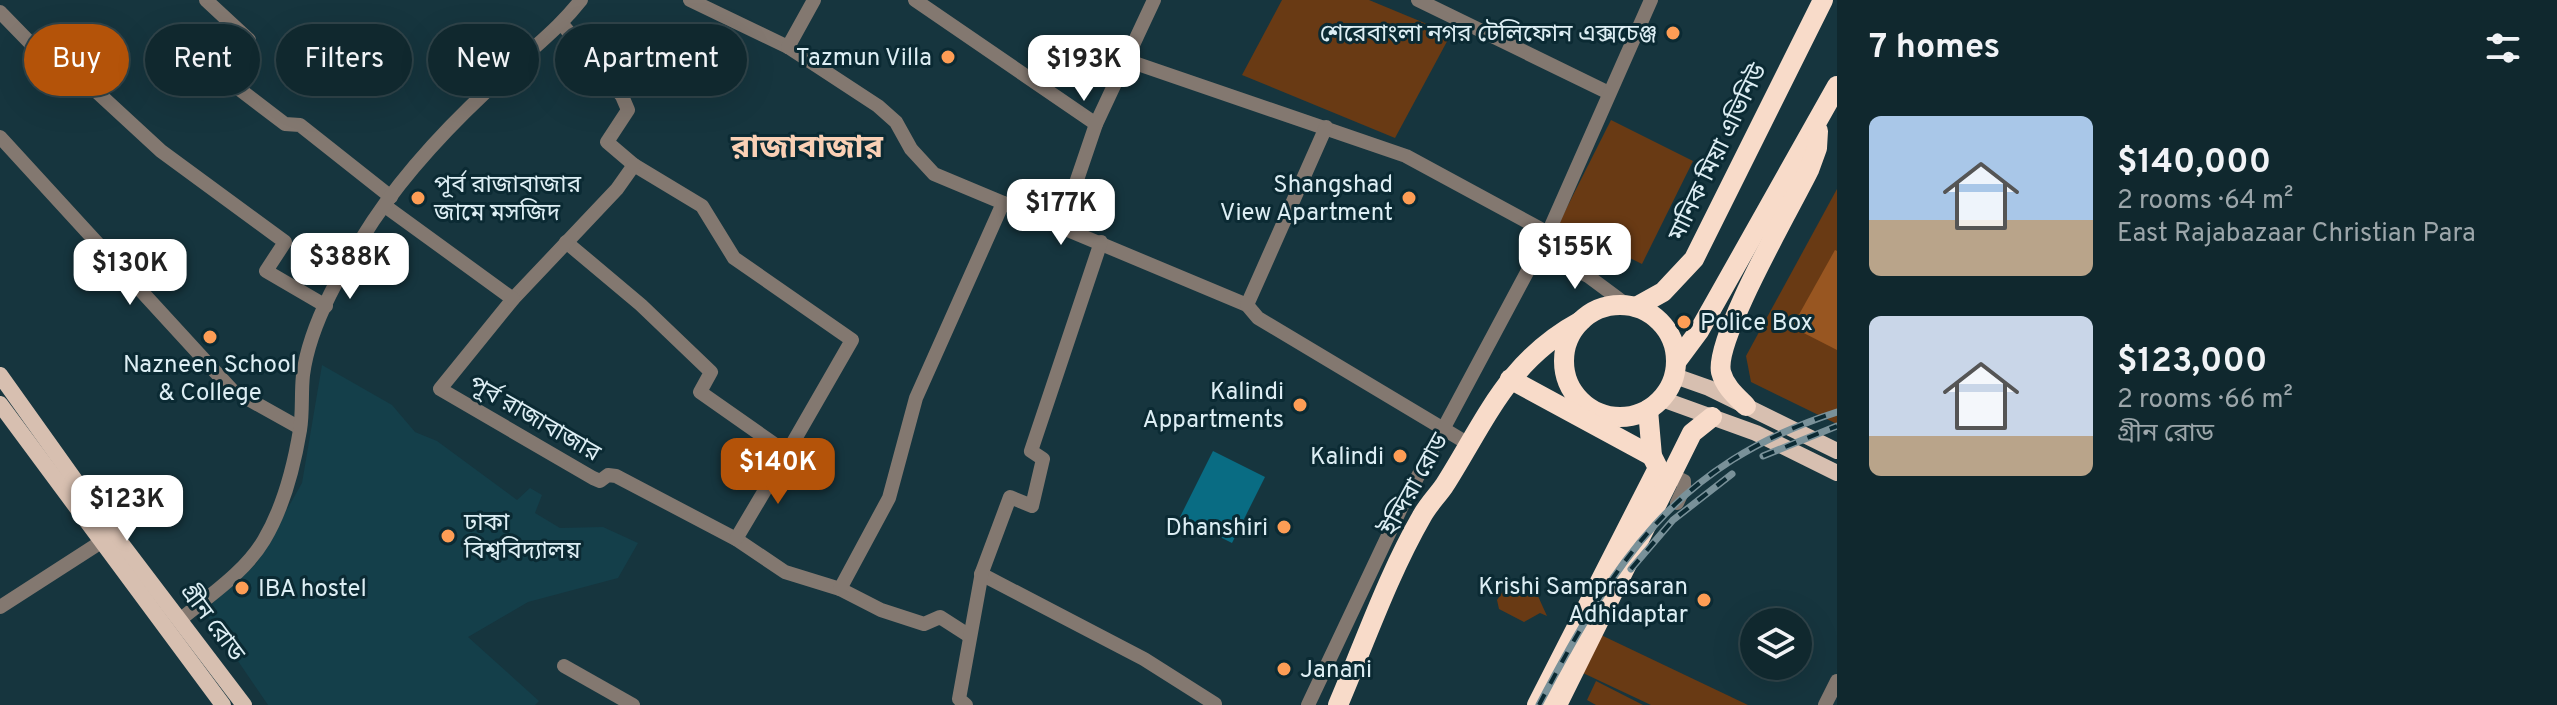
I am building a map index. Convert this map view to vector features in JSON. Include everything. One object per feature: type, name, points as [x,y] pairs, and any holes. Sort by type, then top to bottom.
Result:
[{"type":"highway","name":"মানিক মিয়া এভিনিউ","points":[[1632,306],[1663,292],[1694,259],[1818,2]]},
{"type":"highway","points":[[1557,705],[1660,466],[1655,405],[1837,86]]},
{"type":"highway","points":[[1746,406],[1724,381],[1721,354],[1725,339],[1814,159],[1818,123]]},
{"type":"highway","points":[[1655,405],[1625,418],[1602,415],[1574,394],[1564,360],[1569,337],[1581,321],[1601,308],[1632,306],[1648,312],[1667,330],[1676,369]]},
{"type":"highway","name":"ইন্দিরা রোড","points":[[1338,705],[1422,515],[1444,486],[1467,443],[1510,379],[1543,346],[1581,321]]},
{"type":"highway","points":[[1510,379],[1660,466]]},
{"type":"highway","points":[[1537,705],[1660,466],[1712,417]]},
{"type":"main road","points":[[1676,369],[1837,451]]},
{"type":"main road","name":"গ্রীন রোড","points":[[0,375],[102,518],[244,705]]},
{"type":"main road","name":"গ্রীন রোড","points":[[0,404],[223,705]]},
{"type":"main road","points":[[1655,405],[1712,417],[1756,433],[1837,473]]},
{"type":"street","points":[[206,0],[249,40],[222,76],[285,124],[300,125],[388,202],[513,299]]},
{"type":"street","points":[[562,24],[581,0]]},
{"type":"street","points":[[690,0],[788,47],[878,106],[896,122],[911,149],[934,174],[1247,305],[1258,318],[1467,443]]},
{"type":"street","points":[[788,47],[814,0]]},
{"type":"street","points":[[915,0],[1096,124]]},
{"type":"street","points":[[1061,227],[1096,124],[1123,59],[1154,0]]},
{"type":"street","points":[[1418,0],[1609,93]]},
{"type":"street","name":"ইন্দিরা রোড","points":[[1308,705],[1443,426],[1548,233],[1651,0]]},
{"type":"street","points":[[0,12],[73,87],[84,80],[161,151],[285,242],[266,271],[326,306]]},
{"type":"street","points":[[181,619],[247,564],[265,538],[288,481],[300,428],[303,375],[310,343],[326,306],[388,202],[456,122],[555,30]]},
{"type":"street","points":[[1123,59],[1406,156],[1548,233]]},
{"type":"street","points":[[622,96],[628,110],[627,116],[607,142],[634,165],[702,206],[734,258],[852,340],[736,539]]},
{"type":"street","points":[[1247,305],[1326,127]]},
{"type":"street","points":[[0,137],[232,390],[300,428]]},
{"type":"street","name":"পূর্ব রাজাবাজার","points":[[634,165],[617,189],[513,299],[440,389],[593,478],[600,481],[608,475],[616,476],[736,539],[785,572],[840,589],[903,619],[924,624],[940,617],[968,635]]},
{"type":"street","points":[[840,589],[889,498],[916,398],[1003,203]]},
{"type":"street","points":[[566,242],[641,305],[711,372],[700,392],[787,453]]},
{"type":"street","points":[[962,702],[968,635],[981,574],[1010,497],[1032,506],[1043,459],[1031,451],[1101,242]]},
{"type":"street","points":[[1538,251],[1588,276],[1632,306]]},
{"type":"street","points":[[1660,466],[1684,481],[1677,503]]},
{"type":"street","points":[[0,607],[101,542]]},
{"type":"street","points":[[981,574],[1144,659],[1215,705]]},
{"type":"street","points":[[564,666],[633,705]]},
{"type":"street","points":[[1825,705],[1837,681]]},
{"type":"shaded area","points":[[1282,0],[1369,0],[1451,34],[1395,138],[1242,75]]},
{"type":"shaded area","points":[[1611,120],[1693,161],[1642,264],[1559,223]]},
{"type":"shaded area","points":[[1837,189],[1837,424],[1751,382],[1746,356]]},
{"type":"shaded area","points":[[1837,251],[1837,350],[1792,327]]},
{"type":"shaded area","name":"ঢাকা বিশ্ববিদ্যালয়","points":[[322,365],[392,405],[415,432],[437,441],[517,500],[530,488],[542,495],[535,513],[560,528],[603,527],[638,543],[618,578],[528,602],[468,637],[539,701],[535,705],[268,705],[204,611],[256,564],[302,483]]},
{"type":"shaded area","points":[[1515,583],[1537,594],[1547,616],[1540,613],[1524,622],[1499,609],[1497,600],[1508,584]]},
{"type":"shaded area","points":[[1601,635],[1748,705],[1651,705],[1583,673]]},
{"type":"shaded area","points":[[1596,681],[1643,705],[1596,705],[1587,700]]},
{"type":"water","points":[[1213,451],[1265,477],[1232,543],[1180,517]]},
{"type":"railway","points":[[1539,705],[1594,606],[1655,524],[1691,490],[1733,460],[1781,434],[1837,412]]},
{"type":"railway","points":[[1763,456],[1837,426]]},
{"type":"railway","points":[[1631,569],[1673,520],[1732,474]]},
{"type":"place","name":"শেরেবাংলা নগর টেলিফোন এক্সচেঞ্জ","points":[[1673,33]]},
{"type":"place","name":"Tazmun Villa","points":[[948,57]]},
{"type":"place","name":"পূর্ব রাজাবাজার জামে মসজিদ","points":[[418,198]]},
{"type":"place","name":"Shangshad View Apartment","points":[[1409,198]]},
{"type":"place","name":"Police Box","points":[[1684,322]]},
{"type":"place","name":"Nazneen School & College","points":[[210,337]]},
{"type":"place","name":"Kalindi Appartments","points":[[1300,405]]},
{"type":"place","name":"Kalindi","points":[[1400,456]]},
{"type":"place","name":"Dhanshiri","points":[[1284,527]]},
{"type":"place","name":"ঢাকা বিশ্ববিদ্যালয়","points":[[448,536]]},
{"type":"place","name":"IBA hostel","points":[[242,588]]},
{"type":"place","name":"Krishi Samprasaran Adhidaptar","points":[[1704,600]]},
{"type":"place","name":"Janani","points":[[1284,669]]},
{"type":"district","name":"রাজাবাজার","points":[[807,146]]}]
